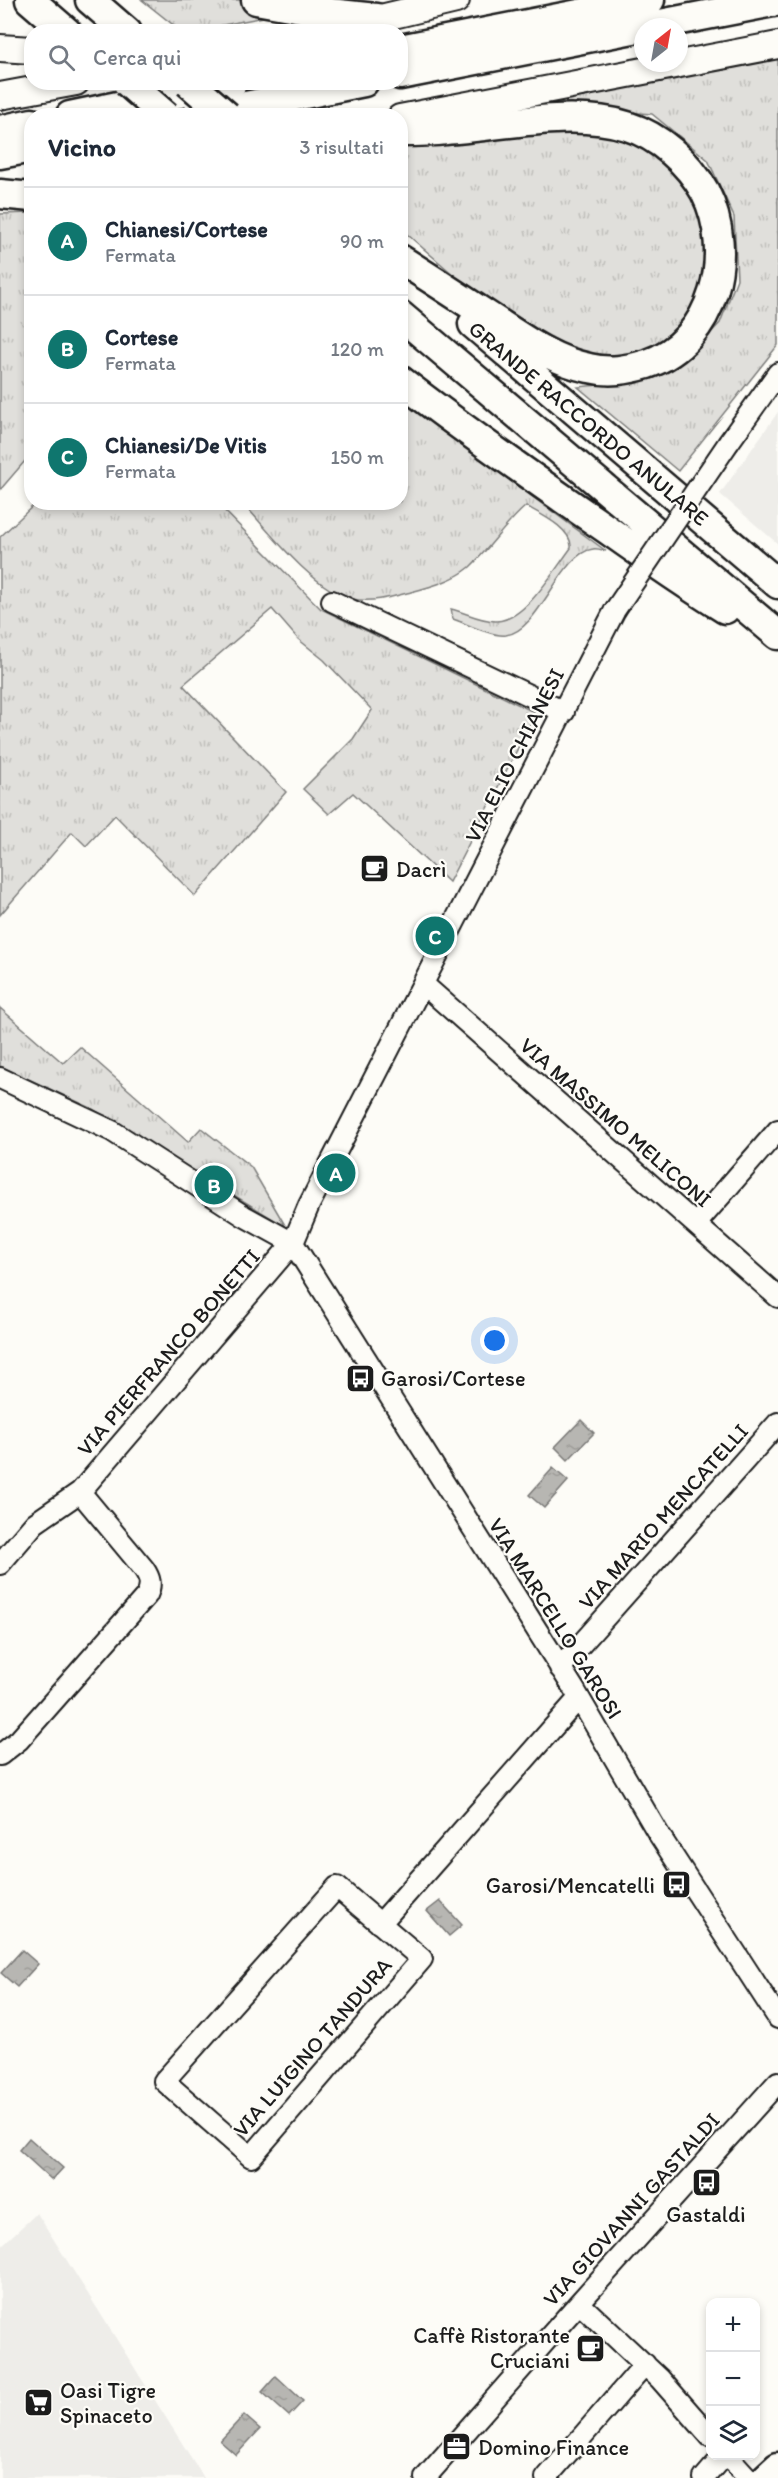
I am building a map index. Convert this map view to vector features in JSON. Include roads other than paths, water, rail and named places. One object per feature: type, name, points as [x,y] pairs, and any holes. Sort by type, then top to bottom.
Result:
[{"type":"highway","points":[[30,0],[58,24]]},
{"type":"highway","points":[[90,0],[119,24]]},
{"type":"highway","points":[[256,0],[329,13],[376,18]]},
{"type":"highway","points":[[408,47],[650,0]]},
{"type":"highway","points":[[688,18],[778,1]]},
{"type":"highway","points":[[408,73],[634,29]]},
{"type":"highway","points":[[136,90],[157,108]]},
{"type":"highway","points":[[108,108],[195,90]]},
{"type":"highway","points":[[197,90],[218,108]]},
{"type":"highway","points":[[236,108],[324,90]]},
{"type":"highway","points":[[408,132],[446,130],[518,121],[588,120],[609,122],[641,132],[673,153],[687,166],[705,192],[715,224],[718,262],[707,312],[687,340],[654,361],[616,371],[586,368],[553,355],[408,266]]},
{"type":"highway","points":[[0,130],[24,125]]},
{"type":"highway","points":[[0,154],[24,150]]},
{"type":"highway","points":[[0,194],[24,196]]},
{"type":"highway","name":"GRANDE RACCORDO ANULARE","points":[[408,268],[778,584]]},
{"type":"highway","name":"GRANDE RACCORDO ANULARE","points":[[408,322],[778,635]]},
{"type":"highway","points":[[408,386],[531,477],[685,584],[778,642]]},
{"type":"highway","points":[[766,2478],[778,2467]]},
{"type":"main road","points":[[353,24],[456,0]]},
{"type":"main road","points":[[408,116],[778,45]]},
{"type":"main road","points":[[0,48],[24,50]]},
{"type":"main road","points":[[0,96],[33,90]]},
{"type":"main road","points":[[0,194],[24,190]]},
{"type":"street","name":"VIA ELIO CHIANESI","points":[[293,1243],[314,1194],[615,610],[778,373]]},
{"type":"street","points":[[332,601],[564,712]]},
{"type":"street","name":"VIA MASSIMO MELICONI","points":[[423,984],[778,1297]]},
{"type":"street","points":[[0,1078],[112,1131],[244,1216],[293,1243]]},
{"type":"street","points":[[696,1224],[778,1130]]},
{"type":"street","name":"VIA PIERFRANCO BONETTI","points":[[0,1564],[35,1523],[80,1492],[293,1243]]},
{"type":"street","name":"VIA MARCELLO GAROSI","points":[[293,1243],[579,1698],[658,1833],[776,2010]]},
{"type":"street","name":"VIA MARIO MENCATELLI","points":[[560,1668],[778,1423]]},
{"type":"street","name":"VIA PIERFRANCO BONETTI","points":[[0,1755],[19,1740],[147,1595],[150,1586],[144,1569],[80,1492]]},
{"type":"street","name":"VIA LUIGINO TANDURA","points":[[380,1924],[579,1698]]},
{"type":"street","name":"VIA LUIGINO TANDURA","points":[[337,1887],[380,1924],[422,1959],[251,2157],[165,2081],[337,1887]]},
{"type":"street","name":"VIA GIOVANNI GASTALDI","points":[[425,2478],[778,2082]]},
{"type":"street","points":[[579,2303],[645,2364],[706,2431]]},
{"type":"street","points":[[546,2478],[645,2364]]},
{"type":"street","points":[[704,2478],[720,2460]]},
{"type":"street","points":[[732,2460],[748,2478]]},
{"type":"water","points":[[581,1420],[594,1433],[568,1460],[555,1447]]},
{"type":"water","points":[[553,1468],[568,1481],[544,1508],[529,1495]]},
{"type":"water","points":[[440,1901],[462,1925],[449,1936],[427,1911]]},
{"type":"water","points":[[22,1950],[38,1964],[17,1987],[1,1973]]},
{"type":"water","points":[[29,2138],[63,2168],[52,2180],[19,2150]]},
{"type":"water","points":[[276,2376],[303,2401],[289,2416],[262,2392]]},
{"type":"water","points":[[244,2415],[260,2429],[236,2455],[220,2441]]},
{"type":"place","name":"Dacrì","points":[[375,869]]},
{"type":"place","name":"Chianesi/De Vitis","points":[[435,936]]},
{"type":"place","name":"Chianesi/Cortese","points":[[336,1173]]},
{"type":"place","name":"Cortese","points":[[214,1185]]},
{"type":"place","name":"Garosi/Cortese","points":[[360,1378]]},
{"type":"place","name":"Garosi/Mencatelli","points":[[676,1885]]},
{"type":"place","name":"Gastaldi","points":[[706,2182]]},
{"type":"place","name":"Caffè Ristorante Cruciani","points":[[591,2348]]},
{"type":"place","name":"Oasi Tigre Spinaceto","points":[[39,2403]]},
{"type":"place","name":"Domino Finance","points":[[457,2447]]}]
